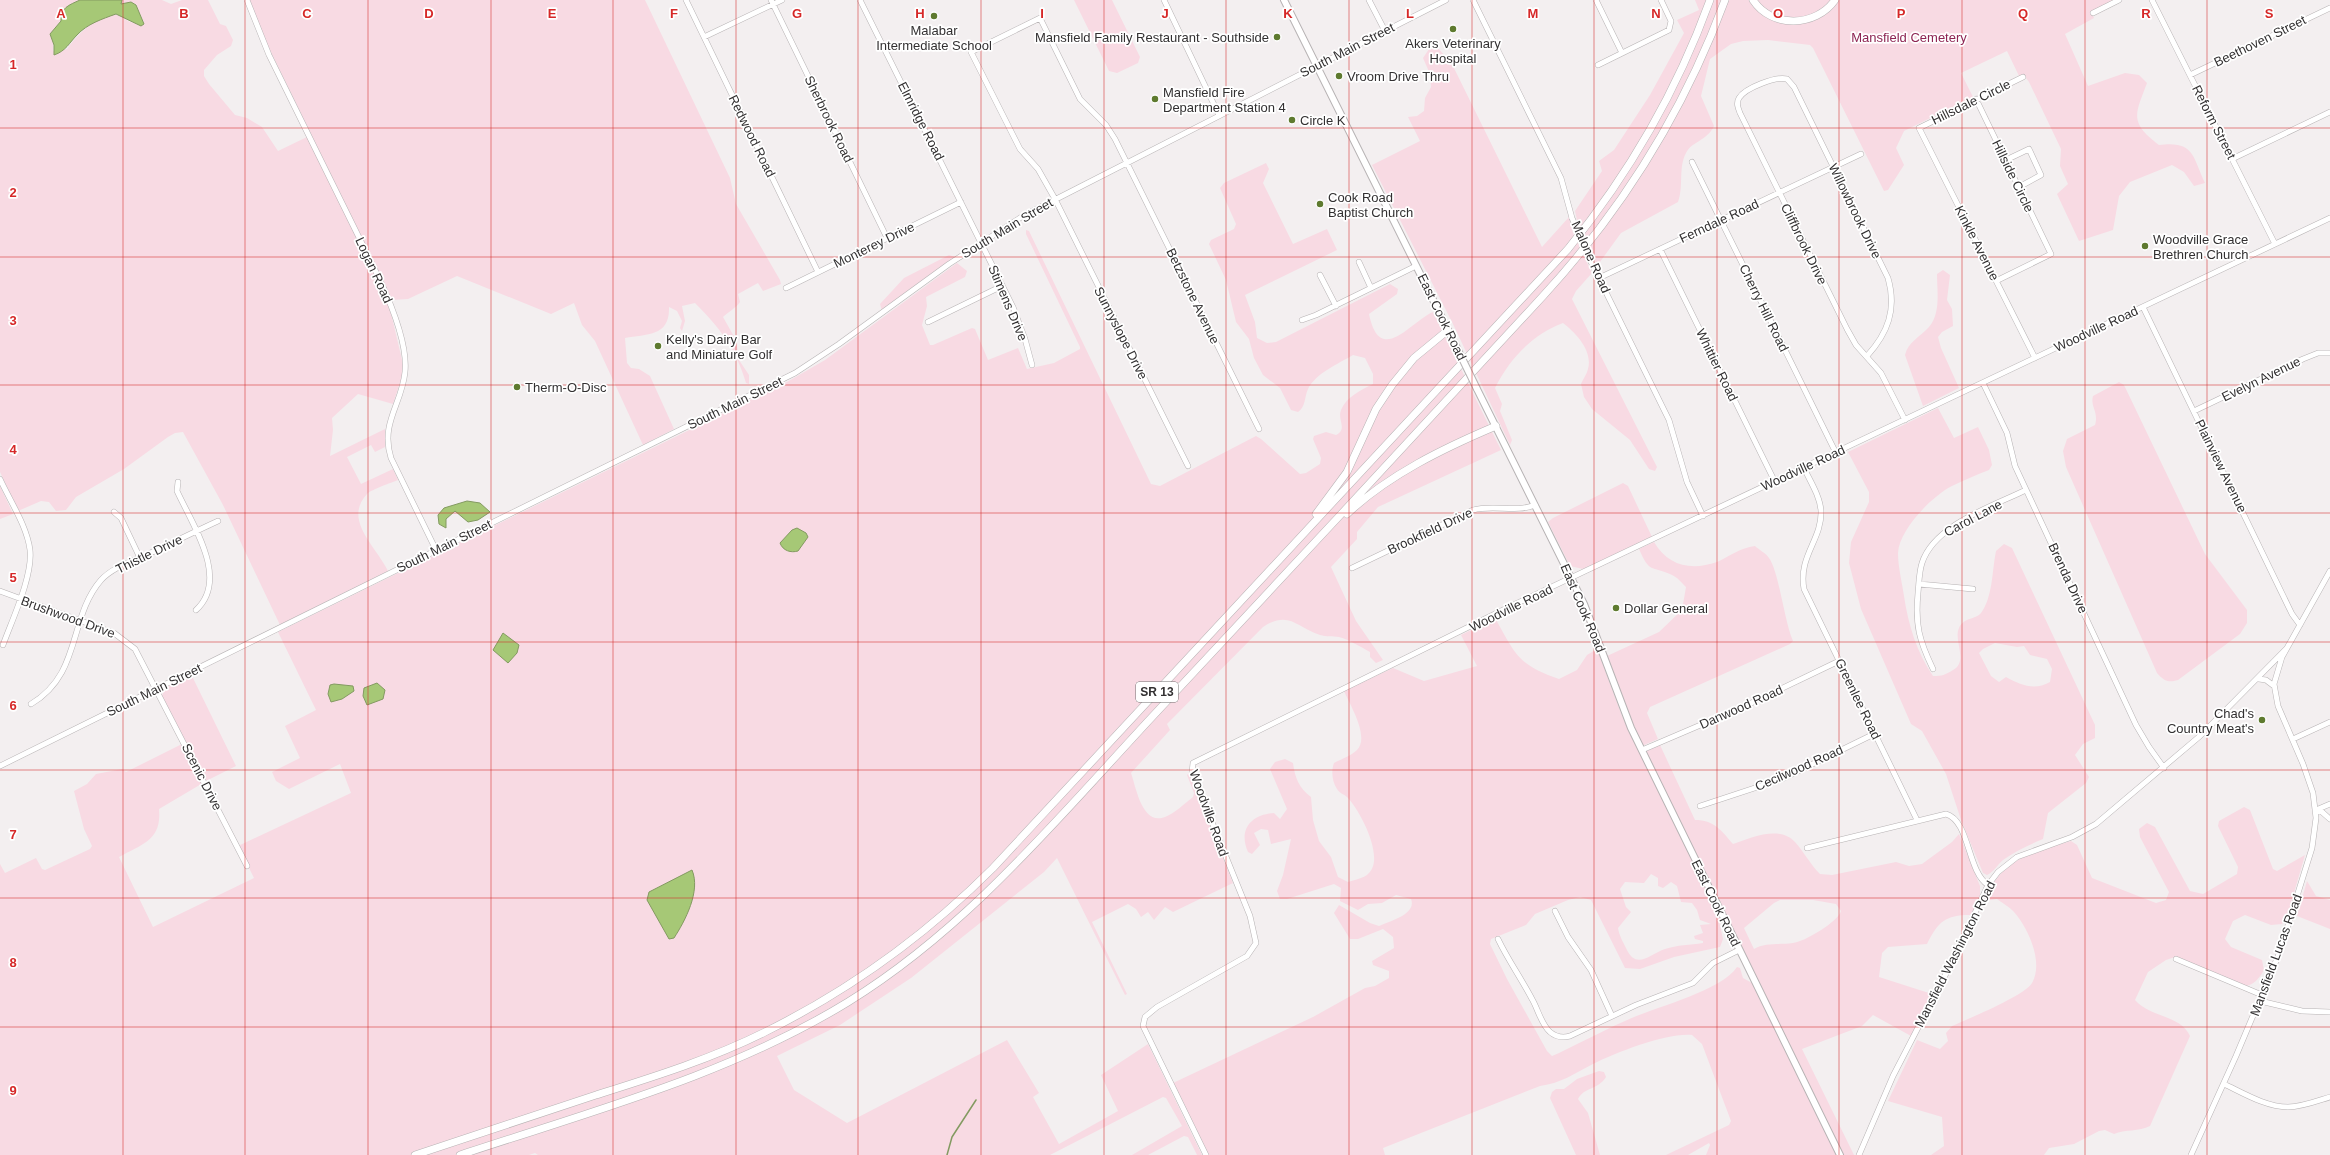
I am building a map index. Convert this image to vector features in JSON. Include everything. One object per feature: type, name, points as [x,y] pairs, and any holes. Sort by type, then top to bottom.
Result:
[{"type":"highway","name":"SR 13","points":[[416,1155],[636,1082],[726,1050],[799,1014],[874,969],[946,913],[993,868],[1530,292],[1584,229],[1623,175],[1659,115],[1686,60],[1710,0]]},
{"type":"highway","name":"SR 13","points":[[460,1155],[692,1078],[731,1062],[796,1032],[884,978],[943,933],[998,882],[1558,281],[1603,227],[1639,174],[1670,123],[1699,65],[1725,0]]},
{"type":"highway","points":[[1753,0],[1761,9],[1774,17],[1794,21],[1808,19],[1821,14],[1835,0]]},
{"type":"highway","points":[[1254,587],[1337,486],[1358,452],[1376,410],[1397,377],[1417,355],[1448,330]]},
{"type":"highway","points":[[1307,551],[1359,503],[1389,481],[1496,426]]},
{"type":"main road","name":"East Cook Road","points":[[1284,0],[1571,578],[1591,621],[1620,704],[1840,1155]]},
{"type":"street","name":"Logan Road","points":[[247,0],[269,55],[378,275],[391,307],[403,347],[406,368],[389,424],[387,444],[391,458],[436,550]]},
{"type":"street","name":"Redwood Road","points":[[686,0],[818,272]]},
{"type":"street","points":[[704,37],[772,2],[782,0]]},
{"type":"street","name":"Elmridge Road","points":[[860,0],[981,243]]},
{"type":"street","points":[[1164,0],[1220,115]]},
{"type":"street","points":[[1369,0],[1385,31]]},
{"type":"street","name":"South Main Street","points":[[0,766],[803,368],[981,243],[1055,199],[1446,0]]},
{"type":"street","name":"Malone Road","points":[[1473,0],[1561,178],[1572,218],[1592,264],[1666,413],[1687,482],[1703,516]]},
{"type":"street","points":[[1596,0],[1622,53]]},
{"type":"street","points":[[1598,65],[1668,30],[1671,21],[1661,0]]},
{"type":"street","points":[[2093,13],[2119,0]]},
{"type":"street","name":"Reform Street","points":[[2152,0],[2275,244]]},
{"type":"street","name":"Sherbrook Road","points":[[772,2],[887,238]]},
{"type":"street","name":"Beethoven Street","points":[[2190,75],[2330,8]]},
{"type":"street","name":"Betzstone Avenue","points":[[971,52],[1040,18],[1080,99],[1110,131],[1127,162],[1259,430]]},
{"type":"street","name":"Sunnyslope Drive","points":[[971,52],[1020,149],[1038,169],[1055,199],[1188,466]]},
{"type":"street","name":"Hillsdale Circle","points":[[1919,128],[2023,77]]},
{"type":"street","name":"Willowbrook Drive","points":[[1775,78],[1782,78],[1791,82],[1885,270],[1892,292],[1892,310],[1887,326],[1877,345],[1866,356]]},
{"type":"street","name":"Cliffbrook Drive","points":[[1775,78],[1745,92],[1737,104],[1740,113],[1847,329],[1856,344],[1885,379],[1905,420]]},
{"type":"street","name":"Hillside Circle","points":[[1976,99],[2051,253],[2051,256],[1996,281]]},
{"type":"street","points":[[2232,160],[2330,112]]},
{"type":"street","name":"Kinkle Avenue","points":[[1919,128],[2035,358]]},
{"type":"street","points":[[2006,160],[2029,149],[2041,176],[2019,187]]},
{"type":"street","name":"Ferndale Road","points":[[1599,278],[1861,154]]},
{"type":"street","name":"Cherry Hill Road","points":[[1692,162],[1836,453]]},
{"type":"street","name":"Monterey Drive","points":[[786,288],[961,202]]},
{"type":"street","name":"Woodville Road","points":[[1206,1155],[1143,1026],[1145,1017],[1157,1007],[1247,956],[1256,943],[1250,916],[1192,773],[1192,763],[1203,756],[1571,578],[2330,218]]},
{"type":"street","name":"Stimens Drive","points":[[981,243],[1019,321],[1032,366]]},
{"type":"street","name":"Whittier Road","points":[[1660,249],[1775,482]]},
{"type":"street","points":[[1359,262],[1371,288]]},
{"type":"street","points":[[1302,320],[1336,306],[1416,266]]},
{"type":"street","points":[[1320,275],[1336,306]]},
{"type":"street","points":[[928,322],[1002,286]]},
{"type":"street","name":"Plainview Avenue","points":[[2143,307],[2292,614],[2300,625]]},
{"type":"street","name":"Evelyn Avenue","points":[[2194,411],[2303,359],[2318,353],[2330,353]]},
{"type":"street","name":"Brenda Drive","points":[[1983,383],[2005,428],[2013,461],[2136,725],[2164,768]]},
{"type":"street","name":"Greenlee Road","points":[[1804,468],[1817,496],[1821,510],[1819,526],[1803,566],[1803,581],[1808,598],[1917,820]]},
{"type":"street","points":[[0,479],[24,530],[30,550],[30,567],[3,645]]},
{"type":"street","points":[[178,482],[177,492],[208,560],[210,574],[204,601],[196,610]]},
{"type":"street","name":"Carol Lane","points":[[1932,669],[1918,635],[1916,616],[1919,584],[1924,556],[1939,536],[1953,526],[2026,490]]},
{"type":"street","name":"Brookfield Drive","points":[[1352,568],[1473,510],[1489,507],[1524,508],[1535,505]]},
{"type":"street","points":[[114,512],[121,518],[140,558]]},
{"type":"street","name":"Thistle Drive","points":[[31,704],[46,694],[57,682],[91,594],[102,579],[119,567],[218,521]]},
{"type":"street","points":[[2286,649],[2330,571]]},
{"type":"street","points":[[1919,584],[1973,589]]},
{"type":"street","name":"Brushwood Drive","points":[[0,591],[114,633],[129,643],[140,657],[156,688]]},
{"type":"street","name":"Mansfield Washington Road","points":[[1859,1155],[1893,1076],[1953,960],[1988,885],[1998,872],[2011,860],[2072,837],[2089,828],[2164,768],[2216,722],[2259,679],[2286,649]]},
{"type":"street","name":"Mansfield Lucas Road","points":[[2191,1155],[2260,1001],[2284,940],[2303,880],[2313,841],[2316,810],[2308,776],[2276,700],[2274,686],[2275,679],[2286,649]]},
{"type":"street","name":"Danwood Road","points":[[1642,750],[1745,706],[1839,660]]},
{"type":"street","points":[[2259,679],[2266,680],[2274,686]]},
{"type":"street","name":"Scenic Drive","points":[[156,688],[247,866]]},
{"type":"street","points":[[2293,740],[2330,722]]},
{"type":"street","name":"Cecilwood Road","points":[[1700,806],[1782,779],[1874,734]]},
{"type":"street","points":[[2316,810],[2330,804]]},
{"type":"street","points":[[2316,810],[2322,812],[2330,819]]},
{"type":"street","points":[[1807,848],[1942,814],[1950,815],[1962,831],[1980,879],[1988,885]]},
{"type":"street","points":[[1555,910],[1566,932],[1591,970],[1612,1016]]},
{"type":"street","points":[[1498,939],[1511,966],[1530,996],[1544,1024],[1554,1035],[1561,1037],[1570,1036],[1612,1016],[1693,983],[1713,963],[1739,950]]},
{"type":"street","points":[[2176,959],[2262,995]]},
{"type":"street","points":[[2260,1001],[2302,1011],[2330,1012]]},
{"type":"street","points":[[2224,1084],[2270,1104],[2283,1107],[2302,1105],[2330,1097]]},
{"type":"green space","points":[[0,0],[80,0],[60,14],[61,21],[53,30],[53,51],[67,49],[82,32],[103,17],[117,15],[130,22],[144,23],[136,5],[131,2],[121,4],[122,0],[162,0],[171,4],[182,0],[208,0],[220,24],[226,26],[233,40],[231,46],[217,55],[204,70],[204,76],[209,84],[235,115],[247,118],[262,127],[278,151],[307,137],[378,281],[390,309],[403,364],[402,377],[393,404],[358,394],[332,418],[333,430],[330,456],[385,429],[385,447],[375,452],[371,445],[347,457],[361,484],[393,469],[398,480],[369,492],[360,504],[358,513],[360,523],[369,542],[388,571],[280,625],[223,505],[183,432],[175,433],[168,437],[124,469],[76,497],[66,510],[56,511],[49,502],[41,501],[18,511],[0,472]]},
{"type":"green space","points":[[249,0],[645,0],[730,178],[736,204],[780,280],[781,284],[763,291],[758,283],[738,294],[740,302],[723,317],[736,340],[739,360],[749,375],[749,384],[746,383],[732,349],[726,340],[712,321],[695,303],[682,306],[685,321],[682,331],[680,328],[682,321],[677,311],[669,307],[666,324],[661,329],[649,334],[625,338],[627,363],[631,368],[639,369],[650,376],[674,429],[643,445],[595,341],[582,325],[574,303],[551,314],[457,276],[408,299],[392,300],[267,44]]},
{"type":"green space","points":[[1074,0],[1112,0],[1140,57],[1138,63],[1117,73],[1109,71]]},
{"type":"green space","name":"Mansfield Cemetery","points":[[1695,0],[2119,0],[2092,13],[2094,18],[2065,34],[2088,86],[2125,73],[2139,75],[2147,83],[2138,111],[2137,117],[2139,124],[2149,137],[2159,145],[2179,145],[2186,148],[2194,158],[2205,183],[2194,186],[2184,172],[2172,165],[2130,182],[2119,196],[2113,230],[2079,241],[2057,194],[2068,184],[2060,166],[2061,149],[2029,82],[2026,78],[2019,76],[2007,51],[1961,73],[1973,97],[1904,131],[1896,148],[1904,165],[1888,190],[1884,191],[1813,48],[1810,45],[1768,40],[1743,41],[1731,44],[1710,59],[1701,96],[1714,126],[1708,135],[1692,146],[1686,153],[1682,165],[1681,190],[1678,202],[1621,233],[1597,266],[1578,225],[1575,211],[1602,171],[1599,161],[1614,150],[1650,95],[1684,33],[1677,20],[1699,10]]},
{"type":"green space","points":[[1437,47],[1446,57],[1456,57],[1451,62],[1542,247],[1569,217],[1573,233],[1592,273],[1576,291],[1572,299],[1657,467],[1655,471],[1649,469],[1630,440],[1592,409],[1584,397],[1581,384],[1588,369],[1588,356],[1586,349],[1578,337],[1563,323],[1541,334],[1523,349],[1515,357],[1495,388],[1502,404],[1500,411],[1512,440],[1510,445],[1453,324],[1372,165],[1420,141],[1408,117],[1417,116],[1424,111],[1425,98],[1431,87],[1430,74],[1423,58],[1429,49]]},
{"type":"green space","points":[[1266,163],[1269,169],[1263,183],[1293,244],[1327,229],[1337,250],[1245,295],[1255,322],[1257,338],[1267,343],[1276,342],[1390,284],[1398,289],[1397,294],[1369,314],[1374,330],[1380,337],[1388,339],[1396,337],[1433,312],[1501,450],[1378,507],[1357,532],[1357,539],[1331,567],[1356,621],[1383,660],[1376,663],[1370,657],[1370,652],[1343,638],[1320,635],[1286,620],[1272,622],[1263,627],[1167,724],[1170,730],[1131,773],[1141,804],[1145,811],[1151,816],[1157,818],[1165,817],[1172,813],[1193,797],[1194,793],[1187,775],[1189,773],[1233,883],[1173,912],[1165,907],[1154,920],[1148,912],[1141,917],[1136,909],[1128,904],[1092,922],[1127,994],[1125,995],[1057,858],[1044,872],[911,978],[840,1025],[777,1056],[794,1090],[847,1123],[1007,1040],[1039,1093],[1033,1097],[1059,1144],[1118,1111],[1101,1075],[1148,1044],[1202,1155],[1197,1155],[1188,1137],[1184,1136],[1148,1155],[1132,1155],[1182,1126],[1166,1098],[1163,1097],[1050,1155],[538,1155],[535,1153],[529,1155],[0,1155],[0,864],[5,873],[36,858],[42,869],[45,870],[90,849],[92,846],[84,829],[74,791],[87,784],[96,774],[122,769],[126,772],[182,744],[203,783],[159,809],[157,828],[149,840],[119,857],[153,927],[254,878],[238,846],[351,793],[340,764],[289,789],[276,781],[272,772],[300,758],[285,726],[316,710],[278,632],[787,382],[825,360],[957,263],[967,271],[965,277],[926,297],[927,306],[922,325],[930,345],[972,328],[975,329],[988,360],[1018,348],[1027,369],[1054,363],[1080,349],[1080,347],[1026,234],[1026,230],[1029,231],[1151,484],[1160,486],[1256,436],[1300,474],[1306,473],[1320,464],[1321,458],[1313,439],[1314,436],[1326,432],[1336,435],[1339,433],[1342,427],[1340,414],[1343,405],[1354,394],[1373,384],[1373,374],[1365,358],[1353,355],[1334,365],[1316,378],[1312,383],[1308,389],[1301,410],[1298,412],[1291,410],[1280,388],[1263,375],[1254,358],[1249,339],[1236,322],[1226,280],[1209,244],[1211,240],[1234,229],[1236,224],[1220,188],[1224,183]]},
{"type":"green space","points":[[949,255],[955,257],[882,311],[880,304],[904,278]]},
{"type":"green space","points":[[1943,270],[1950,275],[1947,300],[1952,309],[1953,326],[1942,332],[1938,337],[1941,348],[1959,388],[1923,406],[1905,355],[1912,343],[1929,327],[1933,321],[1938,302],[1937,274]]},
{"type":"green space","points":[[2119,382],[2124,385],[2205,554],[2247,610],[2247,623],[2240,634],[2175,681],[2166,681],[2157,673],[2066,467],[2063,451],[2067,439],[2095,425],[2096,417],[2092,400],[2093,396]]},
{"type":"green space","points":[[1938,408],[1954,438],[1978,427],[1989,450],[1992,465],[1989,470],[1952,486],[1935,497],[1910,524],[1900,544],[1898,553],[1899,564],[1906,607],[1914,638],[1922,658],[1933,676],[1946,674],[1958,666],[1960,661],[1958,639],[1959,628],[1961,624],[1967,620],[1979,615],[1985,607],[1992,583],[1996,551],[2004,544],[2012,548],[2095,725],[2095,738],[2083,744],[2075,755],[2089,777],[2086,783],[2048,813],[2043,839],[2022,848],[2008,857],[1987,875],[1983,873],[1961,820],[1946,774],[1922,731],[1911,724],[1861,609],[1849,563],[1851,542],[1869,502],[1869,492],[1848,452]],"holes":[[[1995,643],[2017,647],[2024,646],[2030,655],[2047,659],[2052,669],[2050,682],[2044,685],[2028,686],[2006,677],[1999,682],[1991,676],[1979,653],[1983,649]]]},
{"type":"green space","points":[[1623,483],[1628,486],[1652,537],[1583,569],[1570,566],[1548,522],[1553,518]]},
{"type":"green space","points":[[0,486],[13,514],[0,519]]},
{"type":"green space","points":[[1654,542],[1666,557],[1689,566],[1707,565],[1717,562],[1740,550],[1755,546],[1768,556],[1773,565],[1793,641],[1790,644],[1650,707],[1647,713],[1658,739],[1642,746],[1623,704],[1607,656],[1659,632],[1682,610],[1686,587],[1674,576],[1648,566],[1639,549]]},
{"type":"green space","points":[[1495,618],[1513,650],[1519,657],[1534,668],[1559,679],[1577,670],[1587,655],[1597,649],[1622,716],[1722,921],[1719,921],[1723,939],[1720,947],[1674,957],[1640,969],[1625,968],[1591,900],[1580,897],[1568,900],[1535,914],[1526,925],[1491,939],[1490,944],[1507,979],[1547,1051],[1552,1056],[1559,1053],[1634,1017],[1705,990],[1718,983],[1737,967],[1740,968],[1743,978],[1752,983],[1837,1155],[1706,1155],[1710,1145],[1709,1143],[1688,1155],[1666,1155],[1729,1125],[1731,1121],[1702,1044],[1692,1035],[1681,1035],[1655,1040],[1628,1049],[1561,1080],[1548,1085],[1540,1086],[1383,1148],[1385,1155],[1208,1155],[1173,1083],[1313,1017],[1365,988],[1375,986],[1389,978],[1389,971],[1373,965],[1372,961],[1394,948],[1393,937],[1383,929],[1358,939],[1350,939],[1334,913],[1339,905],[1370,923],[1379,926],[1406,913],[1412,904],[1411,899],[1396,895],[1382,903],[1368,904],[1358,910],[1340,901],[1341,888],[1334,884],[1287,899],[1280,899],[1277,891],[1283,875],[1291,839],[1271,844],[1268,830],[1261,829],[1254,833],[1260,845],[1252,854],[1248,852],[1245,844],[1246,830],[1253,820],[1259,816],[1274,813],[1280,819],[1287,809],[1270,769],[1275,762],[1285,759],[1293,763],[1298,782],[1303,790],[1311,797],[1313,820],[1319,841],[1331,857],[1338,877],[1348,882],[1368,874],[1373,867],[1374,857],[1373,846],[1369,835],[1358,812],[1347,797],[1339,792],[1332,776],[1334,763],[1355,752],[1360,744],[1361,737],[1358,721],[1344,691],[1393,668],[1424,681],[1477,666],[1461,635]],"holes":[[[1651,874],[1658,878],[1658,886],[1663,888],[1671,882],[1677,886],[1681,902],[1692,903],[1697,910],[1700,920],[1711,924],[1700,925],[1703,933],[1694,936],[1695,939],[1703,941],[1703,943],[1665,949],[1644,959],[1634,959],[1626,948],[1618,928],[1631,912],[1626,907],[1620,889],[1625,882],[1644,883]]]},
{"type":"green space","points":[[191,674],[236,766],[206,781],[162,696],[165,688]]},
{"type":"green space","points":[[1660,745],[1695,820],[1702,820],[1717,827],[1733,844],[1765,834],[1781,834],[1788,837],[1795,842],[1820,874],[1832,875],[1896,862],[1909,866],[1922,864],[1952,842],[1959,834],[1980,886],[1980,902],[1970,915],[1954,916],[1943,921],[1935,930],[1927,944],[1888,947],[1882,953],[1879,977],[1932,994],[1911,1036],[1873,1015],[1862,1026],[1802,1049],[1854,1155],[1842,1155],[1645,752]],"holes":[[[1780,900],[1813,900],[1836,904],[1841,911],[1839,915],[1827,926],[1805,939],[1793,943],[1763,945],[1754,949],[1744,928],[1774,903]]]},
{"type":"green space","points":[[2244,807],[2250,810],[2273,869],[2277,871],[2305,855],[2287,917],[2282,924],[2271,925],[2245,915],[2233,921],[2225,939],[2231,947],[2262,960],[2264,970],[2257,980],[2247,986],[2175,957],[2166,960],[2148,972],[2135,1000],[2148,1010],[2180,1024],[2186,1029],[2190,1036],[2150,1126],[2114,1134],[2105,1130],[2099,1131],[2074,1144],[2049,1148],[2044,1155],[1931,1155],[1944,1146],[1942,1117],[1888,1101],[1917,1040],[1940,1049],[1948,1041],[1946,1033],[1952,1026],[1995,1007],[2018,994],[2032,983],[2035,975],[2036,965],[2033,946],[2019,919],[2010,908],[1997,899],[1984,901],[1999,875],[2019,860],[2030,854],[2071,841],[2077,845],[2092,878],[2156,903],[2166,900],[2169,892],[2140,837],[2139,829],[2147,823],[2155,827],[2190,891],[2203,894],[2237,874],[2238,867],[2218,826],[2219,821]]},
{"type":"green space","points":[[2307,881],[2316,896],[2330,900],[2330,929],[2297,916]]},
{"type":"green space","points":[[1599,1071],[1604,1072],[1606,1077],[1603,1081],[1584,1092],[1578,1099],[1588,1113],[1600,1155],[1576,1155],[1550,1098],[1552,1092],[1556,1089],[1564,1089],[1577,1079]]},
{"type":"shaded area","points":[[80,0],[122,0],[121,4],[131,2],[136,5],[144,24],[141,26],[116,14],[95,22],[85,28],[64,49],[54,55],[54,45],[50,34],[61,21],[64,10],[69,5]]},
{"type":"shaded area","points":[[467,501],[480,503],[490,512],[478,520],[468,522],[455,511],[446,519],[446,528],[439,524],[438,515],[444,508]]},
{"type":"shaded area","points":[[797,528],[806,533],[808,537],[798,551],[788,551],[781,546],[780,543],[792,530]]},
{"type":"shaded area","points":[[503,633],[519,645],[517,653],[508,663],[493,650]]},
{"type":"shaded area","points":[[377,683],[385,690],[383,699],[367,705],[363,696],[364,688]]},
{"type":"shaded area","points":[[330,685],[353,686],[354,691],[342,699],[331,702],[328,694]]},
{"type":"shaded area","points":[[692,870],[695,887],[687,915],[674,938],[669,939],[647,900],[649,892]]},
{"type":"waterway","points":[[947,1155],[952,1137],[976,1100]]},
{"type":"place","name":"Malabar Intermediate School","points":[[934,16]]},
{"type":"place","name":"Akers Veterinary Hospital","points":[[1453,29]]},
{"type":"place","name":"Mansfield Family Restaurant - Southside","points":[[1277,37]]},
{"type":"place","name":"Vroom Drive Thru","points":[[1339,76]]},
{"type":"place","name":"Mansfield Fire Department Station 4","points":[[1155,99]]},
{"type":"place","name":"Circle K","points":[[1292,120]]},
{"type":"place","name":"Cook Road Baptist Church","points":[[1320,204]]},
{"type":"place","name":"Woodville Grace Brethren Church","points":[[2145,246]]},
{"type":"place","name":"Kelly's Dairy Bar and Miniature Golf","points":[[658,346]]},
{"type":"place","name":"Therm-O-Disc","points":[[517,387]]},
{"type":"place","name":"Dollar General","points":[[1616,608]]},
{"type":"place","name":"Chad's Country Meat's","points":[[2262,720]]}]
